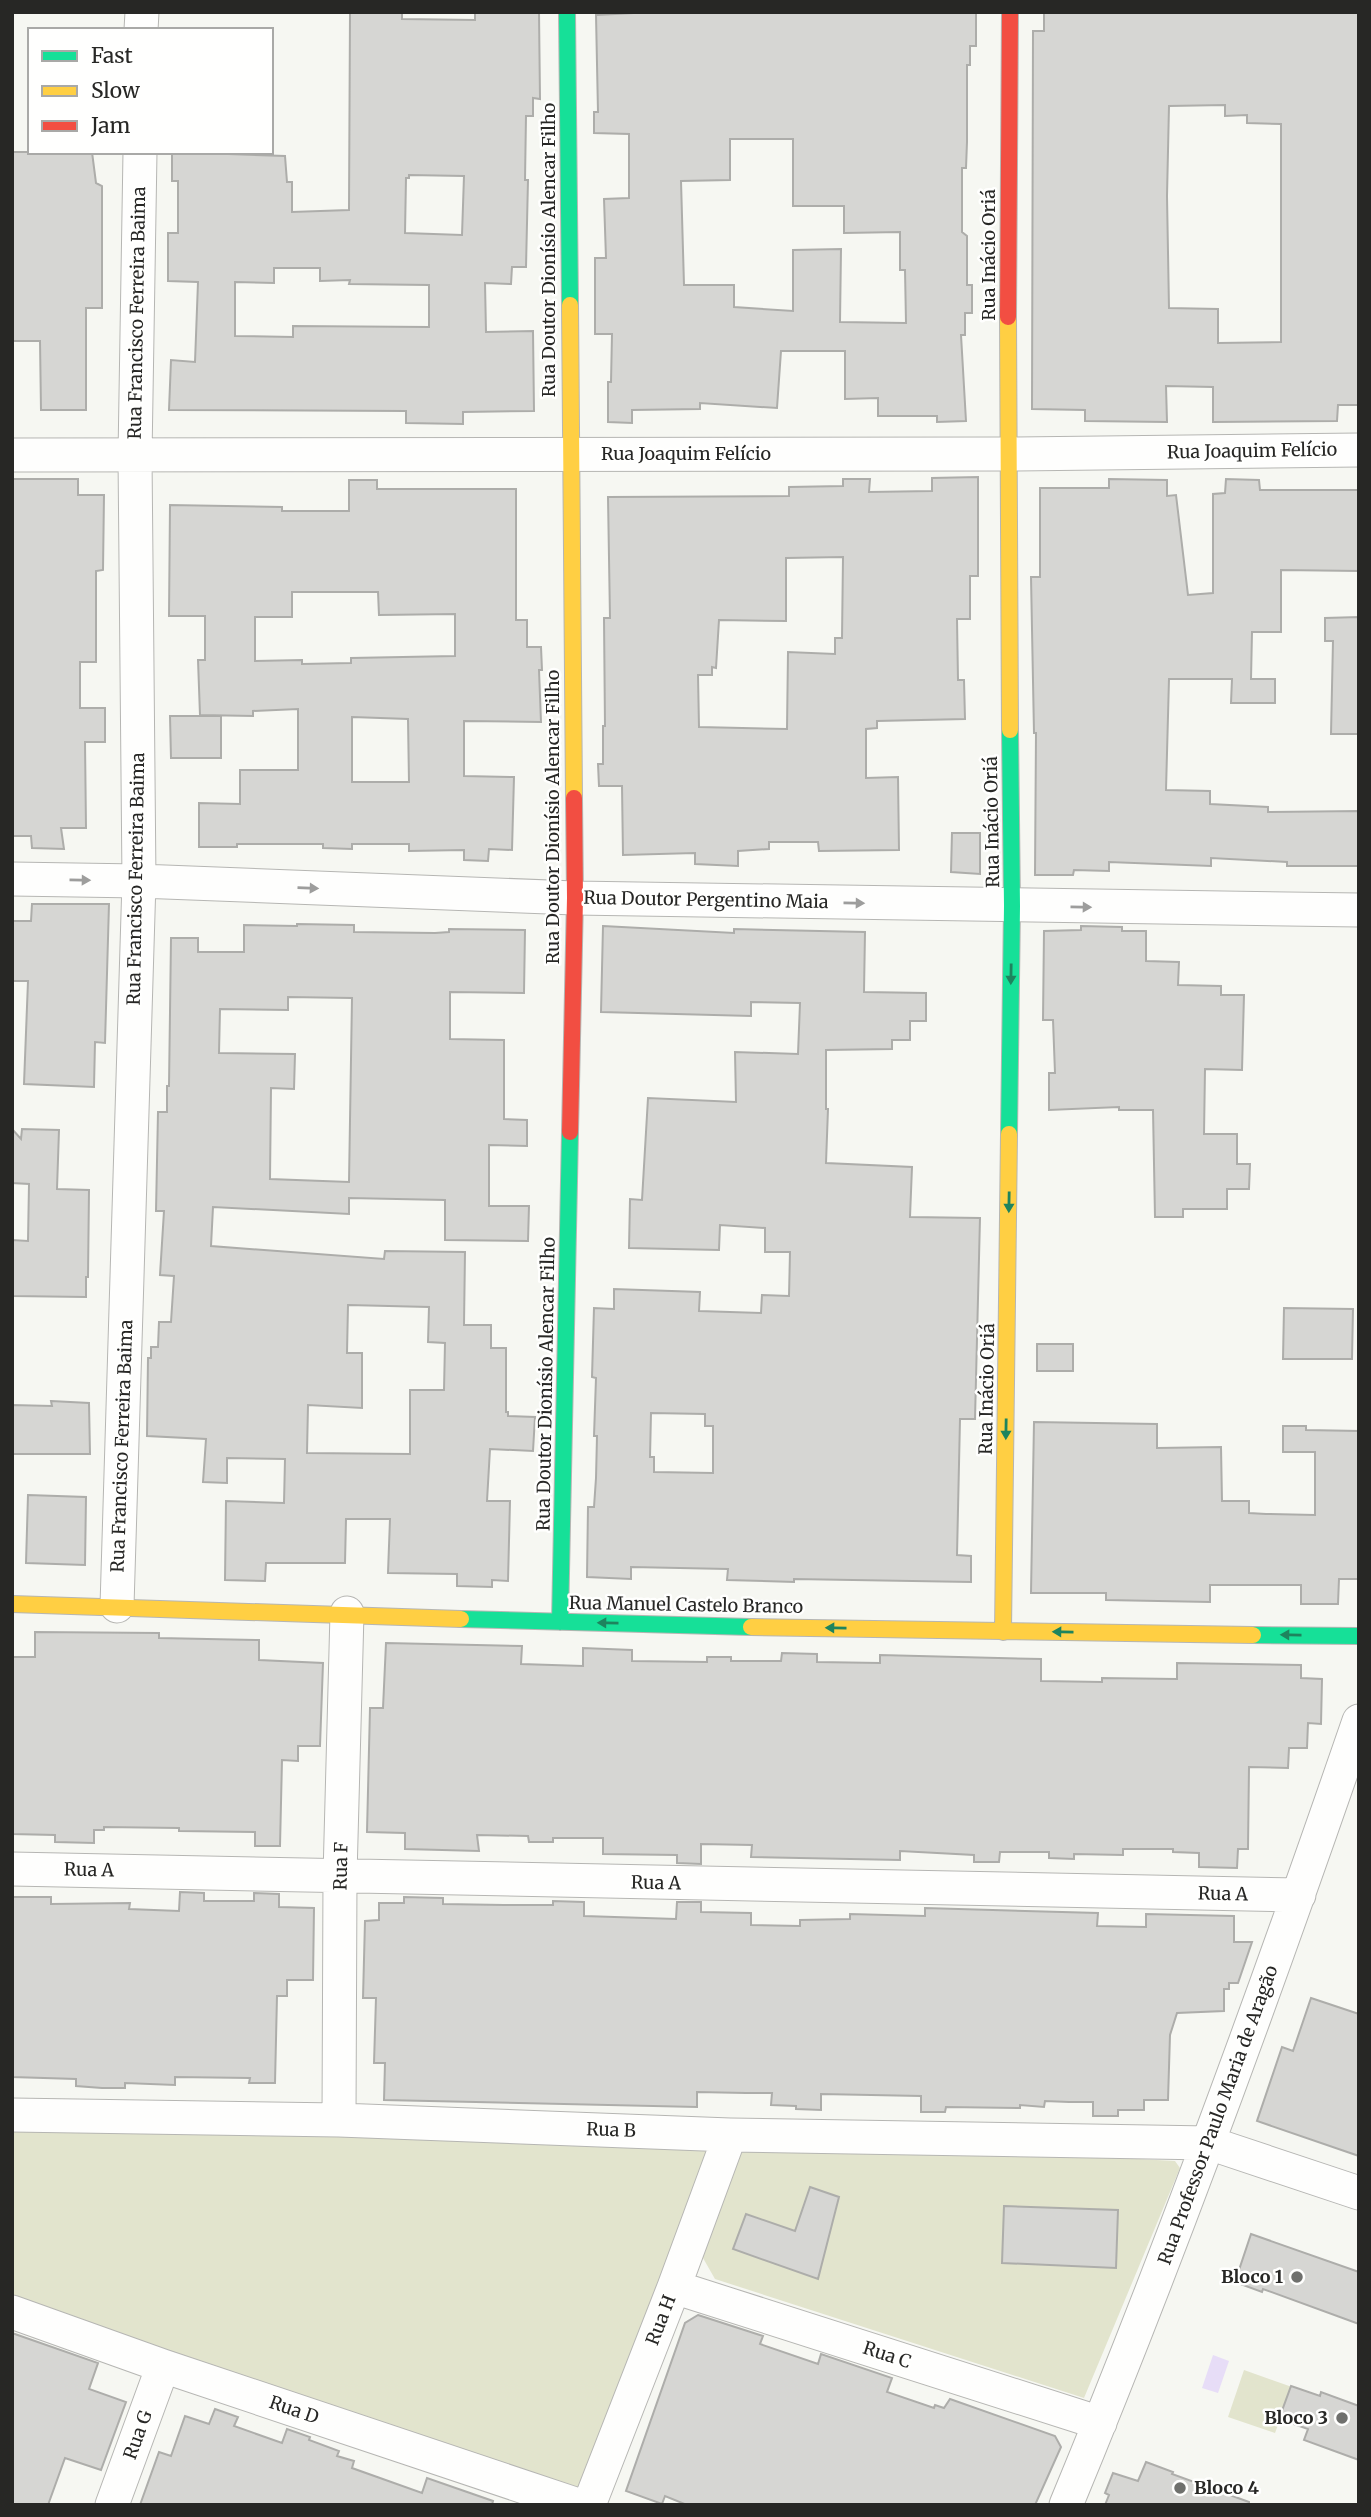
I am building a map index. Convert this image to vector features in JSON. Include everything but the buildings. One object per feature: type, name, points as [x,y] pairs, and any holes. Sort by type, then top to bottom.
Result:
[{"type":"street","name":"Rua Doutor Dionísio Alencar Filho","points":[[560,1622],[575,898],[566,12]]},
{"type":"street","name":"Rua Inácio Oriá","points":[[1003,1632],[1012,906],[1007,454],[1010,12]]},
{"type":"street","name":"Rua Francisco Ferreira Baima","points":[[117,1606],[139,881],[135,456],[140,154]]},
{"type":"street","name":"Rua Joaquim Felício","points":[[12,455],[1007,454],[1359,450]]},
{"type":"street","name":"Rua Doutor Pergentino Maia","points":[[12,879],[139,881],[575,898],[1359,910]]},
{"type":"street","name":"Rua Manuel Castelo Branco","points":[[12,1605],[347,1613],[560,1622],[1003,1632],[1359,1636]]},
{"type":"street","name":"Rua F","points":[[339,2120],[340,1876],[347,1613]]},
{"type":"street","name":"Rua Professor Paulo Maria de Aragão","points":[[1066,2505],[1209,2143],[1359,1721]]},
{"type":"street","name":"Rua A","points":[[12,1869],[1299,1895]]},
{"type":"street","name":"Rua B","points":[[12,2115],[339,2120],[730,2135],[1209,2143],[1359,2193]]},
{"type":"street","name":"Rua H","points":[[589,2505],[730,2135]]},
{"type":"street","name":"Rua C","points":[[674,2287],[1100,2423]]},
{"type":"street","name":"Rua D","points":[[12,2312],[163,2366],[578,2505]]},
{"type":"street","name":"Rua G","points":[[112,2505],[163,2366]]},
{"type":"green space","points":[[12,2121],[730,2135],[589,2505],[12,2307]]},
{"type":"green space","points":[[748,2138],[1175,2161],[1180,2168],[1084,2398],[715,2279],[699,2251]]},
{"type":"green space","points":[[1244,2370],[1292,2387],[1275,2433],[1228,2417]]},
{"type":"shaded area","points":[[1213,2355],[1229,2361],[1218,2393],[1202,2388]]},
{"type":"traffic: fast","points":[[567,12],[570,305]]},
{"type":"traffic: fast","points":[[1009,1134],[1012,906],[1010,730]]},
{"type":"traffic: fast","points":[[560,1622],[570,1132]]},
{"type":"traffic: fast","points":[[461,1619],[751,1627]]},
{"type":"traffic: fast","points":[[1253,1635],[1359,1636]]},
{"type":"traffic: slow","points":[[570,305],[574,798]]},
{"type":"traffic: slow","points":[[1008,317],[1010,730]]},
{"type":"traffic: slow","points":[[1003,1632],[1009,1134]]},
{"type":"traffic: slow","points":[[12,1604],[461,1619]]},
{"type":"traffic: slow","points":[[751,1627],[1253,1635]]},
{"type":"traffic: jam","points":[[1008,317],[1010,12]]},
{"type":"traffic: jam","points":[[570,1132],[575,898],[574,798]]},
{"type":"place","name":"Bloco 1","points":[[1297,2277]]},
{"type":"place","name":"Bloco 3","points":[[1342,2418]]},
{"type":"place","name":"Bloco 4","points":[[1180,2488]]}]
